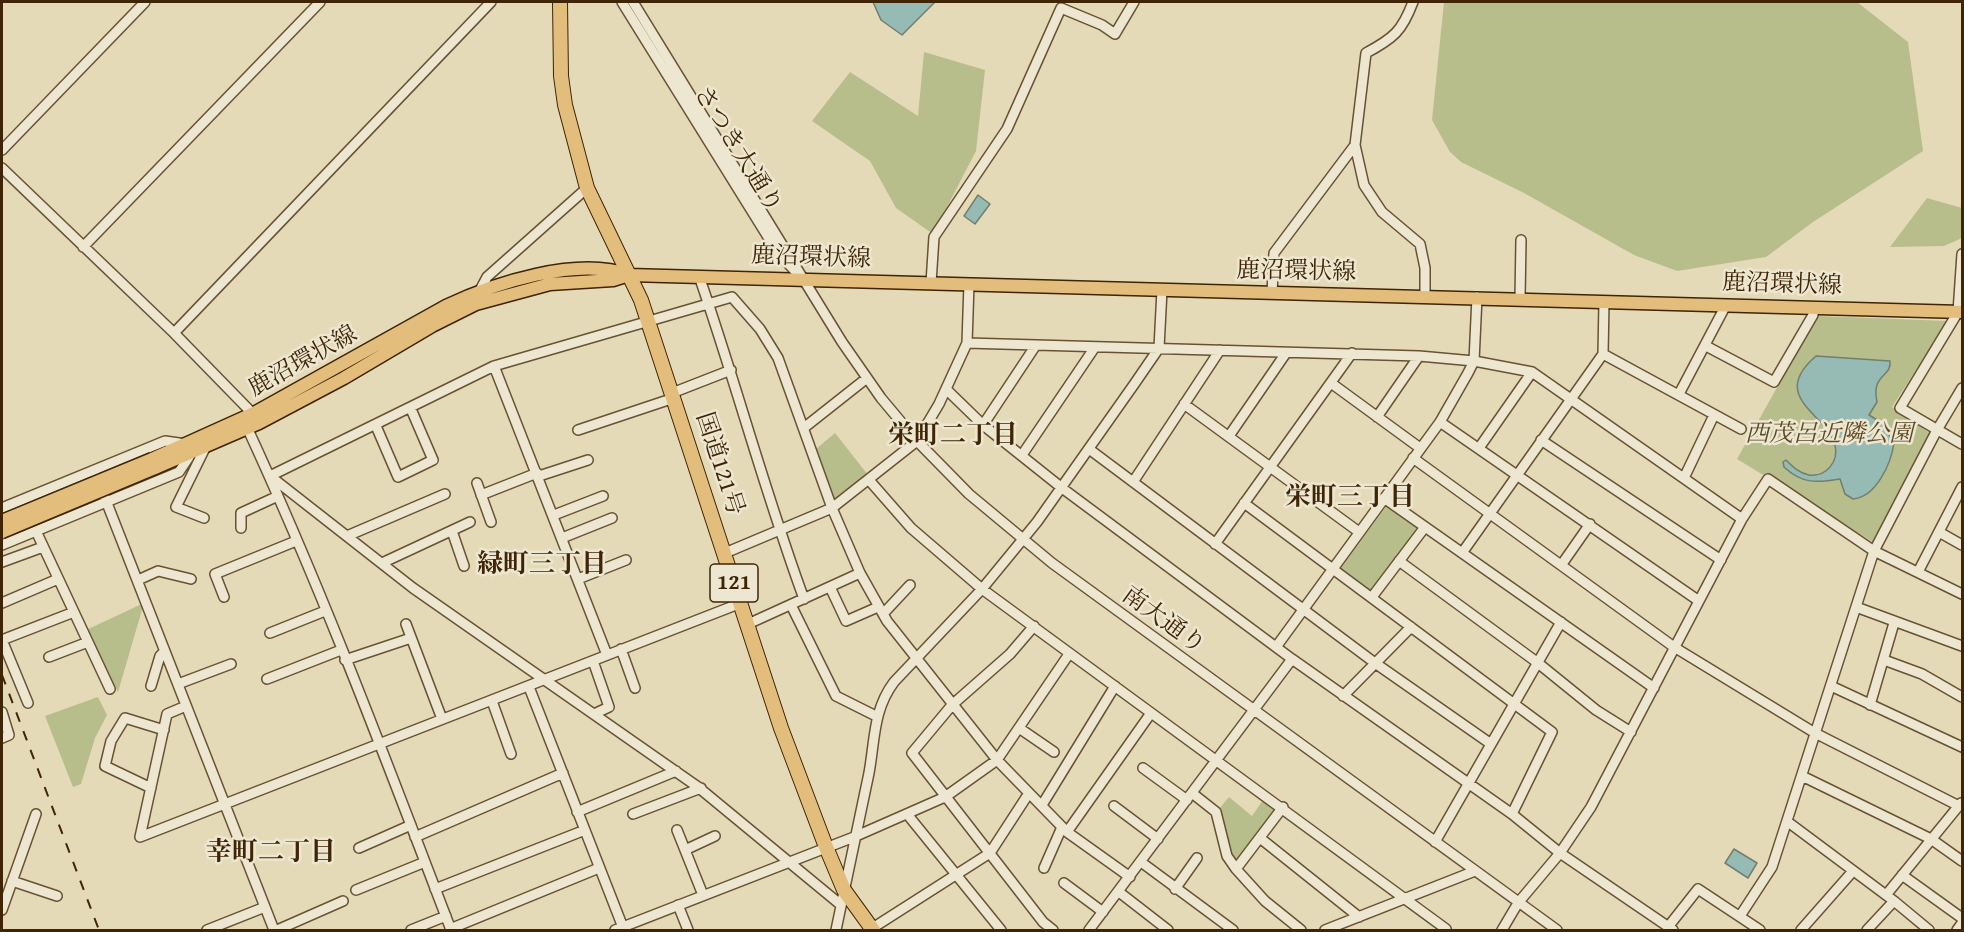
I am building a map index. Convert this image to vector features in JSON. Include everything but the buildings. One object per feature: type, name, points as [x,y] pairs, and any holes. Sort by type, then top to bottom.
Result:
[{"type":"highway","name":"国道121号","points":[[560,2],[561,76],[565,105],[587,188],[648,319],[781,728],[826,847],[844,890],[872,930]]},
{"type":"main road","name":"鹿沼環状線","points":[[189,449],[205,448],[446,306],[479,292],[522,278],[548,274],[612,268],[629,275]]},
{"type":"main road","name":"鹿沼環状線","points":[[2,521],[189,449],[251,421],[344,378],[432,326],[476,304],[550,284],[614,280],[629,275],[1272,293],[1425,295],[1960,312]]},
{"type":"main road","name":"鹿沼環状線","points":[[2,532],[153,463]]},
{"type":"street","points":[[2,150],[145,2]]},
{"type":"street","points":[[83,247],[320,2]]},
{"type":"street","points":[[174,333],[492,2]]},
{"type":"street","name":"さつき大通り","points":[[622,2],[778,253],[805,281]]},
{"type":"street","name":"さつき大通り","points":[[633,2],[805,281]]},
{"type":"street","points":[[931,283],[934,237],[1007,129],[1061,8],[1102,25],[1115,34],[1134,2]]},
{"type":"street","points":[[1413,2],[1406,21],[1393,38],[1366,52],[1355,145],[1364,185],[1372,200],[1387,217],[1420,244],[1425,268],[1425,295]]},
{"type":"street","points":[[1272,293],[1274,253],[1355,145]]},
{"type":"street","points":[[2,168],[174,333],[251,421],[270,476],[379,744],[451,930],[599,868]]},
{"type":"street","points":[[479,292],[487,277],[508,261],[587,188]]},
{"type":"street","points":[[1520,298],[1521,240]]},
{"type":"street","points":[[1962,254],[1960,312],[1900,408],[1962,444]]},
{"type":"street","points":[[699,276],[731,370],[779,530],[804,599]]},
{"type":"street","name":"南大通り","points":[[805,281],[867,378],[917,441],[969,494],[1022,540],[1252,711],[1557,930]]},
{"type":"street","points":[[725,553],[832,508],[917,441],[947,390],[967,343],[969,284]]},
{"type":"street","points":[[836,930],[868,774],[876,716],[889,688],[982,589],[1022,540],[1062,488],[1159,348],[1162,290]]},
{"type":"street","points":[[270,476],[411,409],[453,384],[494,366],[648,319],[709,305],[732,297],[760,329],[778,358],[805,427],[832,508],[860,573],[880,611],[997,760],[1064,830],[1130,878]]},
{"type":"street","points":[[1276,647],[1440,422],[1474,361],[1477,297]]},
{"type":"street","points":[[1462,553],[1603,354],[1604,302]]},
{"type":"street","points":[[1679,394],[1726,305]]},
{"type":"street","points":[[1706,346],[1774,381],[1813,315],[1813,307]]},
{"type":"street","points":[[967,343],[1419,356],[1474,361],[1532,372],[1742,519]]},
{"type":"street","points":[[983,425],[1036,345]]},
{"type":"street","points":[[1022,455],[1095,347]]},
{"type":"street","points":[[1133,482],[1220,350]]},
{"type":"street","points":[[1229,436],[1286,352]]},
{"type":"street","points":[[1215,544],[1352,354]]},
{"type":"street","points":[[1603,354],[1741,429]]},
{"type":"street","points":[[1377,417],[1419,356]]},
{"type":"street","points":[[494,366],[607,655]]},
{"type":"street","points":[[578,430],[673,396],[731,370]]},
{"type":"street","points":[[1479,448],[1532,372]]},
{"type":"street","points":[[805,427],[867,378]]},
{"type":"street","points":[[1331,383],[1420,448]]},
{"type":"street","points":[[1740,916],[1772,867],[1874,552],[1937,430],[1962,389]]},
{"type":"street","points":[[947,390],[983,425],[1062,488],[1343,696],[1512,814],[1560,853],[1671,929],[1698,890],[1760,930]]},
{"type":"street","points":[[1184,404],[1359,532]]},
{"type":"street","points":[[376,426],[398,477],[433,460],[411,409]]},
{"type":"street","points":[[1684,478],[1714,415]]},
{"type":"street","points":[[1440,422],[1699,601]]},
{"type":"street","points":[[1541,440],[1721,560]]},
{"type":"street","points":[[2,508],[165,441],[189,449],[179,472],[2,545]]},
{"type":"street","points":[[204,518],[176,507],[205,448]]},
{"type":"street","points":[[1089,449],[1375,663],[1491,744]]},
{"type":"street","points":[[1413,458],[1674,647],[1815,733],[1960,804],[1886,895]]},
{"type":"street","points":[[481,495],[588,460]]},
{"type":"street","points":[[94,470],[224,804],[276,930],[343,902]]},
{"type":"street","points":[[270,476],[381,563],[701,788],[842,905]]},
{"type":"street","points":[[1502,930],[1518,903],[1560,853],[1591,807],[1742,519],[1768,479],[1874,552],[1962,594]]},
{"type":"street","points":[[869,480],[911,528],[982,589],[1283,807],[1446,928],[1444,930]]},
{"type":"street","points":[[477,483],[491,522]]},
{"type":"street","points":[[1918,572],[1962,490]]},
{"type":"street","points":[[347,536],[445,494]]},
{"type":"street","points":[[242,528],[241,513],[278,496]]},
{"type":"street","points":[[554,515],[603,496]]},
{"type":"street","points":[[1384,498],[1654,688]]},
{"type":"street","points":[[1244,503],[1551,732],[1512,814]]},
{"type":"street","points":[[562,538],[612,518]]},
{"type":"street","points":[[381,563],[471,522]]},
{"type":"street","points":[[1562,564],[1590,524]]},
{"type":"street","points":[[1372,597],[1425,527]]},
{"type":"street","points":[[36,531],[110,689]]},
{"type":"street","points":[[452,531],[464,566]]},
{"type":"street","points":[[1939,532],[1962,545]]},
{"type":"street","points":[[224,597],[215,574],[296,541]]},
{"type":"street","points":[[2,562],[43,547]]},
{"type":"street","points":[[578,579],[626,560]]},
{"type":"street","points":[[1399,561],[1538,663],[1596,710],[1631,732]]},
{"type":"street","points":[[138,580],[158,571],[191,579]]},
{"type":"street","points":[[748,624],[860,573]]},
{"type":"street","points":[[2,603],[58,579]]},
{"type":"street","points":[[830,587],[846,621],[880,611],[910,585]]},
{"type":"street","points":[[186,706],[167,714],[140,837],[741,603]]},
{"type":"street","points":[[791,605],[836,696],[876,716]]},
{"type":"street","points":[[1856,607],[1894,623],[1962,646]]},
{"type":"street","points":[[270,633],[325,611]]},
{"type":"street","points":[[28,703],[2,640],[74,612]]},
{"type":"street","points":[[1435,842],[1561,622]]},
{"type":"street","points":[[1870,705],[1894,623]]},
{"type":"street","points":[[406,624],[442,719]]},
{"type":"street","points":[[1034,626],[1010,654],[952,705],[912,753],[1043,922],[1053,930]]},
{"type":"street","points":[[1343,696],[1411,627]]},
{"type":"street","points":[[345,660],[411,638]]},
{"type":"street","points":[[49,657],[88,642]]},
{"type":"street","points":[[621,649],[635,688]]},
{"type":"street","points":[[267,678],[341,650]]},
{"type":"street","points":[[151,686],[160,656],[165,651]]},
{"type":"street","points":[[529,687],[585,830],[620,930],[789,860],[854,837],[945,797],[997,760],[1069,654]]},
{"type":"street","points":[[1089,930],[1292,659]]},
{"type":"street","points":[[1884,660],[1922,674],[1962,697]]},
{"type":"street","points":[[593,661],[609,707],[594,714]]},
{"type":"street","points":[[178,684],[231,664]]},
{"type":"street","points":[[1042,805],[1115,686]]},
{"type":"street","points":[[1831,686],[1961,744]]},
{"type":"street","points":[[492,701],[511,754]]},
{"type":"street","points":[[2,712],[9,735],[2,738]]},
{"type":"street","points":[[1044,868],[1064,830],[1151,713]]},
{"type":"street","points":[[151,788],[105,766],[111,741],[125,718],[164,730]]},
{"type":"street","points":[[1019,728],[1054,752]]},
{"type":"street","points":[[1143,768],[1216,812],[1227,856],[1236,869],[1265,901],[1300,930]]},
{"type":"street","points":[[578,812],[676,771]]},
{"type":"street","points":[[415,837],[562,773]]},
{"type":"street","points":[[1802,776],[1931,839],[1962,861]]},
{"type":"street","points":[[633,814],[701,788]]},
{"type":"street","points":[[872,930],[990,853],[1029,793]]},
{"type":"street","points":[[1114,806],[1158,839]]},
{"type":"street","points":[[1236,869],[1283,807]]},
{"type":"street","points":[[2,910],[36,814]]},
{"type":"street","points":[[907,814],[1001,930]]},
{"type":"street","points":[[1788,822],[1929,930]]},
{"type":"street","points":[[359,848],[411,825]]},
{"type":"street","points":[[435,889],[585,830]]},
{"type":"street","points":[[677,830],[703,895]]},
{"type":"street","points":[[685,850],[715,836]]},
{"type":"street","points":[[1260,838],[1359,917]]},
{"type":"street","points":[[1175,888],[1197,858]]},
{"type":"street","points":[[356,890],[425,862]]},
{"type":"street","points":[[1141,862],[1233,930]]},
{"type":"street","points":[[1325,930],[1475,871]]},
{"type":"street","points":[[1801,930],[1854,871]]},
{"type":"street","points":[[1902,875],[1962,918]]},
{"type":"street","points":[[12,880],[57,897]]},
{"type":"street","points":[[1064,883],[1103,912]]},
{"type":"street","points":[[1119,892],[1168,930]]},
{"type":"street","points":[[1867,930],[1894,901]]},
{"type":"street","points":[[678,905],[688,930]]},
{"type":"street","points":[[207,930],[265,907]]},
{"type":"street","points":[[411,930],[446,916]]},
{"type":"street","points":[[1957,930],[1962,923]]},
{"type":"green space","points":[[1444,2],[1857,2],[1908,42],[1923,151],[1813,222],[1766,257],[1677,271],[1634,255],[1524,193],[1461,162],[1450,152],[1432,120]]},
{"type":"green space","points":[[924,52],[985,70],[976,151],[933,234],[896,208],[870,161],[812,121],[850,72],[918,116]]},
{"type":"green space","points":[[1927,198],[1962,208],[1962,238],[1944,246],[1890,247]]},
{"type":"green space","name":"西茂呂近隣公園","points":[[1817,316],[1948,321],[1892,407],[1931,434],[1873,542],[1737,459]]},
{"type":"green space","points":[[835,433],[868,475],[838,499],[831,497],[816,449]]},
{"type":"green space","points":[[1390,506],[1417,526],[1418,532],[1372,592],[1358,587],[1349,580],[1341,568],[1386,507]]},
{"type":"green space","points":[[144,603],[118,692],[86,630]]},
{"type":"green space","points":[[98,697],[107,715],[95,738],[81,784],[73,787],[45,716]]},
{"type":"green space","points":[[1229,797],[1252,816],[1263,800],[1274,808],[1275,813],[1238,862],[1232,861],[1219,809]]},
{"type":"water","points":[[873,2],[935,2],[902,35],[881,20]]},
{"type":"water","points":[[978,195],[990,204],[975,224],[964,216]]},
{"type":"water","points":[[1816,356],[1890,361],[1888,370],[1877,386],[1877,402],[1869,415],[1882,423],[1894,443],[1890,460],[1881,478],[1869,492],[1861,497],[1853,499],[1845,494],[1840,479],[1810,481],[1797,477],[1784,467],[1783,462],[1786,460],[1802,473],[1821,474],[1830,467],[1835,457],[1835,445],[1830,434],[1799,395],[1797,383],[1803,371]]},
{"type":"water","points":[[1734,849],[1757,863],[1748,878],[1725,863]]},
{"type":"railway","points":[[2,675],[99,930]]},
{"type":"district","name":"栄町二丁目","points":[[953,436]]},
{"type":"district","name":"栄町三丁目","points":[[1350,498]]},
{"type":"district","name":"緑町三丁目","points":[[542,565]]},
{"type":"district","name":"幸町二丁目","points":[[271,853]]}]
